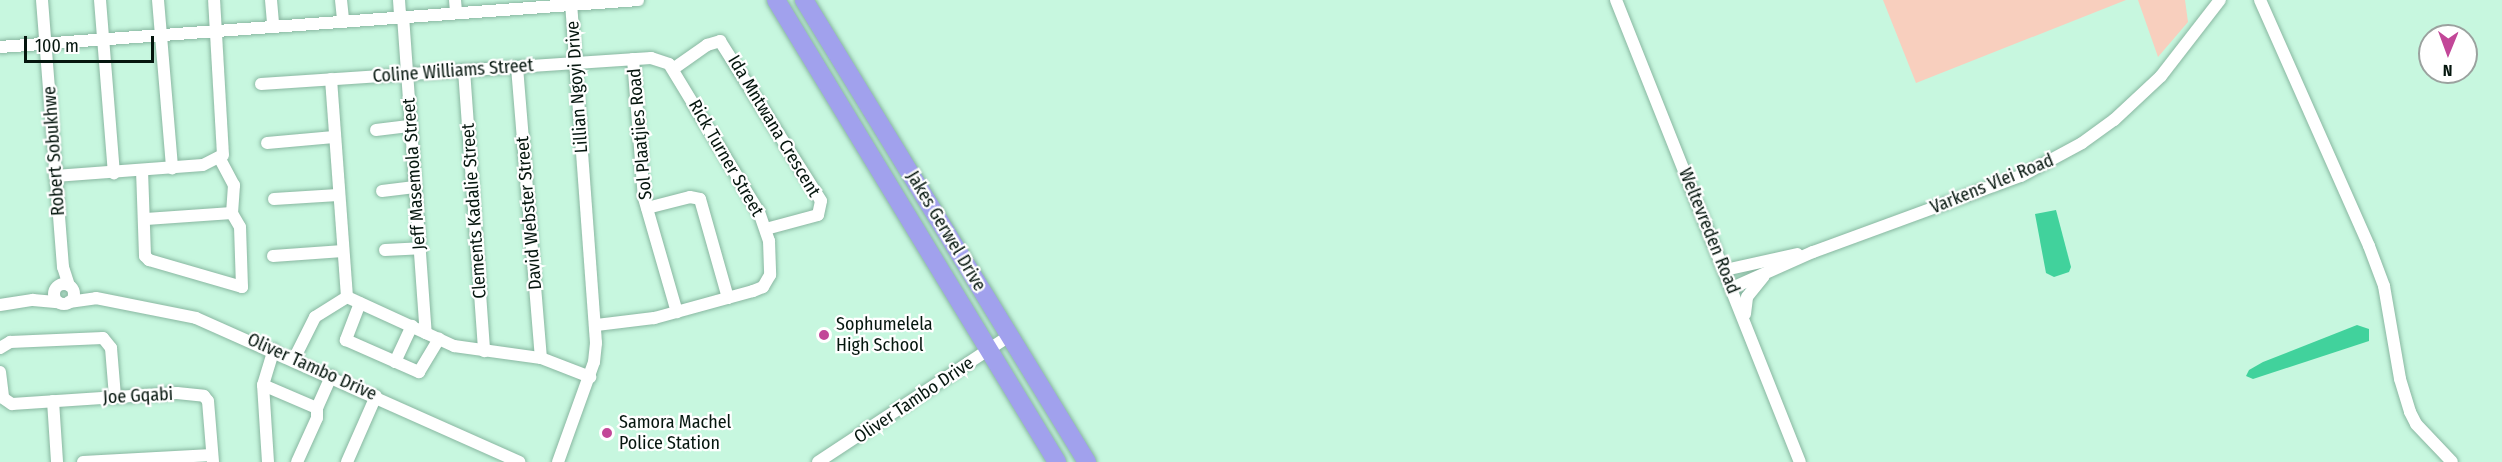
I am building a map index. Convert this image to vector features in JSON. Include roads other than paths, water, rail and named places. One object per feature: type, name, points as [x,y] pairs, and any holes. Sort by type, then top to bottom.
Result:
[{"type":"highway","name":"Jakes Gerwel Drive","points":[[776,0],[1057,462]]},
{"type":"highway","name":"Jakes Gerwel Drive","points":[[804,0],[1087,462]]},
{"type":"street","name":"Robert Sobukhwe","points":[[42,0],[63,292]]},
{"type":"street","points":[[99,0],[114,173]]},
{"type":"street","points":[[158,0],[172,168]]},
{"type":"street","points":[[55,176],[203,165],[220,159],[225,151],[225,135],[214,0]]},
{"type":"street","points":[[271,0],[273,25]]},
{"type":"street","points":[[341,0],[343,20]]},
{"type":"street","name":"Jeff Masemola Street","points":[[399,0],[407,74],[426,333]]},
{"type":"street","points":[[571,2],[638,0]]},
{"type":"street","name":"Weltevreden Road","points":[[1616,0],[1745,319],[1800,462]]},
{"type":"street","name":"Varkens Vlei Road","points":[[1732,288],[1813,252],[2021,176],[2082,143],[2153,84],[2220,0]]},
{"type":"street","points":[[2260,0],[2369,246],[2384,286],[2400,379],[2410,412],[2416,424],[2452,462]]},
{"type":"street","name":"Lillian Ngoyi Drive","points":[[0,47],[401,16],[456,6],[571,2],[596,325],[590,377],[561,448]]},
{"type":"street","name":"Ida Mntwana Crescent","points":[[674,69],[707,45],[720,41],[821,201],[818,214],[765,230]]},
{"type":"street","points":[[575,62],[657,58],[674,69]]},
{"type":"street","name":"Sol Plaatjies Road","points":[[633,59],[646,208],[677,312]]},
{"type":"street","name":"Coline Williams Street","points":[[261,84],[517,68],[575,62]]},
{"type":"street","name":"David Webster Street","points":[[517,68],[541,358]]},
{"type":"street","name":"Rick Turner Street","points":[[596,325],[677,312],[753,291],[768,282],[772,263],[765,230],[745,186],[674,69]]},
{"type":"street","name":"Clements Kadalie Street","points":[[464,70],[484,351]]},
{"type":"street","points":[[331,79],[347,297]]},
{"type":"street","points":[[376,130],[411,126]]},
{"type":"street","points":[[267,143],[334,137]]},
{"type":"street","points":[[142,170],[146,219],[143,232],[147,259],[242,287],[240,227],[232,213],[234,185],[220,159]]},
{"type":"street","points":[[382,191],[416,187]]},
{"type":"street","points":[[274,199],[339,195]]},
{"type":"street","points":[[646,208],[690,197],[700,199],[728,298]]},
{"type":"street","points":[[146,219],[232,213]]},
{"type":"street","points":[[385,250],[420,248]]},
{"type":"street","points":[[273,256],[343,251]]},
{"type":"street","name":"Varkens Vlei Road","points":[[1725,270],[1813,252]]},
{"type":"street","points":[[1745,319],[1747,297],[1771,271]]},
{"type":"street","points":[[0,305],[63,292]]},
{"type":"street","name":"Oliver Tambo Drive","points":[[63,292],[196,318],[274,350],[519,462]]},
{"type":"street","points":[[347,297],[438,339],[484,351],[541,358],[590,377]]},
{"type":"street","points":[[294,359],[318,313],[347,297]]},
{"type":"street","points":[[360,303],[345,339],[421,372],[438,339]]},
{"type":"street","points":[[395,362],[412,326]]},
{"type":"street","name":"Oliver Tambo Drive","points":[[818,462],[1009,336]]},
{"type":"street","points":[[0,348],[10,342],[103,338],[111,348],[115,397]]},
{"type":"street","points":[[268,462],[263,385],[274,350]]},
{"type":"street","name":"Joe Gqabi","points":[[0,372],[5,402],[204,396],[208,401],[212,458]]},
{"type":"street","points":[[297,462],[317,418],[317,408],[332,376]]},
{"type":"street","points":[[263,385],[317,408]]},
{"type":"street","points":[[346,462],[376,396]]},
{"type":"street","points":[[53,401],[57,462]]},
{"type":"street","points":[[548,462],[561,448]]},
{"type":"street","points":[[558,462],[561,448]]},
{"type":"street","points":[[83,462],[212,458]]},
{"type":"place","name":"Sophumelela High School","points":[[824,335]]},
{"type":"place","name":"Samora Machel Police Station","points":[[607,433]]}]
